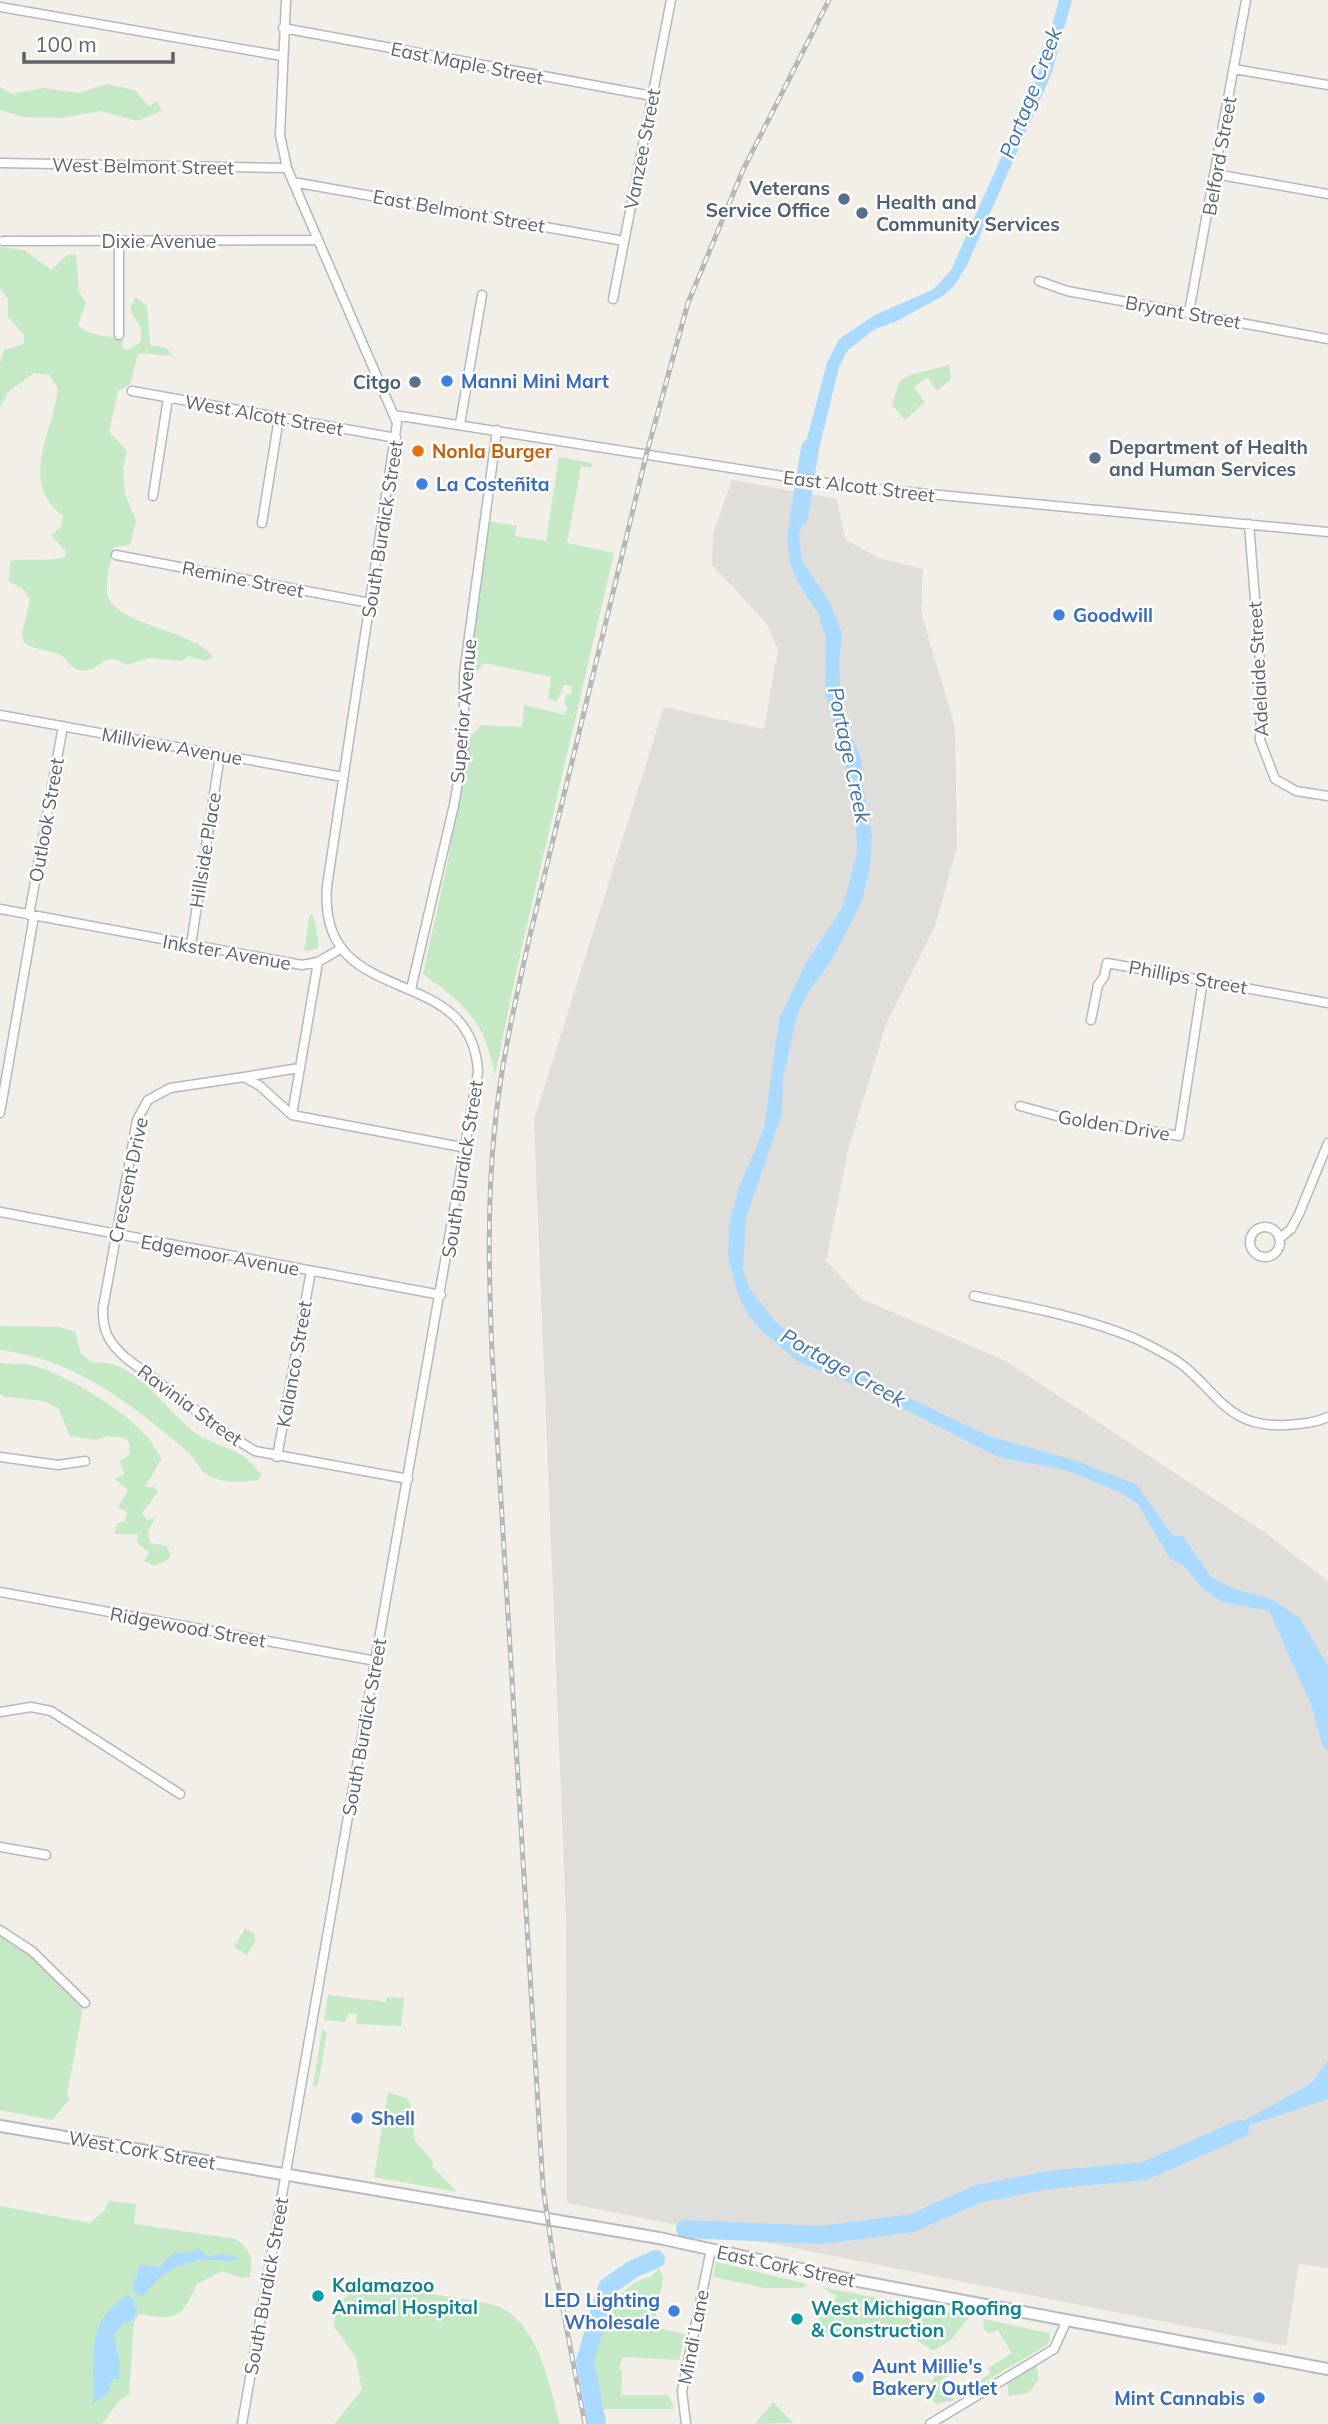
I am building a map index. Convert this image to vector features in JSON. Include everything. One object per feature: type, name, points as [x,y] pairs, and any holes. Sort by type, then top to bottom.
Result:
[{"type":"street","name":"South Burdick Street","points":[[286,0],[280,135],[286,169],[394,415],[396,438],[326,901],[333,934],[342,948]]},
{"type":"street","name":"Vanzee Street","points":[[614,299],[671,0]]},
{"type":"street","name":"Belford Street","points":[[1189,312],[1246,0]]},
{"type":"street","points":[[0,7],[282,56]]},
{"type":"street","name":"East Maple Street","points":[[283,28],[652,96]]},
{"type":"street","points":[[1234,69],[1328,85]]},
{"type":"street","name":"West Belmont Street","points":[[0,163],[286,169]]},
{"type":"street","points":[[1215,174],[1328,194]]},
{"type":"street","name":"East Belmont Street","points":[[293,182],[624,241]]},
{"type":"street","name":"Dixie Avenue","points":[[3,241],[316,240]]},
{"type":"street","points":[[119,241],[119,335]]},
{"type":"street","name":"Bryant Street","points":[[1040,281],[1067,290],[1328,339]]},
{"type":"street","points":[[460,424],[482,295]]},
{"type":"street","name":"West Alcott Street","points":[[132,391],[396,438]]},
{"type":"street","points":[[153,496],[168,398]]},
{"type":"street","name":"East Alcott Street","points":[[394,415],[796,479],[1328,532]]},
{"type":"street","points":[[262,523],[279,418]]},
{"type":"street","name":"Superior Avenue","points":[[411,989],[454,805],[464,748],[464,674],[497,430]]},
{"type":"street","name":"Adelaide Street","points":[[1249,524],[1262,686],[1260,740],[1269,771],[1284,786],[1328,796]]},
{"type":"street","name":"Remine Street","points":[[116,555],[370,603]]},
{"type":"street","name":"Millview Avenue","points":[[0,715],[343,777]]},
{"type":"street","name":"Outlook Street","points":[[0,1113],[63,726]]},
{"type":"street","name":"Hillside Place","points":[[191,945],[220,755]]},
{"type":"street","name":"Inkster Avenue","points":[[0,909],[302,965],[318,962],[342,948]]},
{"type":"street","points":[[342,948],[368,973],[411,989]]},
{"type":"street","points":[[292,1115],[318,962]]},
{"type":"street","name":"Phillips Street","points":[[1091,1020],[1097,985],[1104,977],[1107,963],[1328,1003]]},
{"type":"street","name":"Golden Drive","points":[[1020,1107],[1086,1124],[1122,1126],[1179,1136],[1203,980]]},
{"type":"street","name":"South Burdick Street","points":[[242,2424],[467,1148],[478,1072],[476,1055],[466,1032],[445,1007],[411,989]]},
{"type":"street","name":"Crescent Drive","points":[[106,1337],[103,1308],[137,1120],[148,1100],[170,1088],[299,1068]]},
{"type":"street","points":[[244,1077],[260,1086],[292,1115],[467,1148]]},
{"type":"street","points":[[1279,1239],[1295,1222],[1328,1143]]},
{"type":"street","name":"Edgemoor Avenue","points":[[0,1212],[117,1236],[441,1294]]},
{"type":"street","name":"Kalanco Street","points":[[276,1457],[311,1271]]},
{"type":"street","points":[[974,1296],[1048,1311],[1133,1338],[1185,1367],[1219,1403],[1253,1423],[1273,1426],[1310,1423],[1328,1417]]},
{"type":"street","name":"Ravinia Street","points":[[106,1337],[126,1358],[226,1433],[255,1451],[276,1457],[408,1479]]},
{"type":"street","points":[[0,1457],[58,1465],[85,1461]]},
{"type":"street","name":"Ridgewood Street","points":[[0,1592],[376,1661]]},
{"type":"street","points":[[0,1712],[31,1707],[51,1711],[180,1794]]},
{"type":"street","points":[[0,1847],[46,1855]]},
{"type":"street","points":[[0,1930],[32,1951],[85,2003]]},
{"type":"street","name":"West Cork Street","points":[[0,2126],[285,2175]]},
{"type":"street","name":"East Cork Street","points":[[285,2175],[711,2249],[1066,2322],[1328,2369]]},
{"type":"street","name":"Mindi Lane","points":[[686,2424],[682,2391],[711,2249]]},
{"type":"street","points":[[930,2424],[1054,2349],[1066,2322]]},
{"type":"shaded area","points":[[732,480],[837,499],[845,539],[879,558],[923,569],[921,612],[955,727],[957,847],[935,926],[886,1024],[848,1150],[826,1261],[862,1299],[1006,1361],[1264,1532],[1328,1581],[1328,2268],[1299,2264],[1286,2346],[567,2203],[566,1917],[534,1120],[664,707],[764,729],[778,649],[767,624],[712,565],[713,534]]},
{"type":"green space","points":[[106,84],[135,90],[149,107],[157,101],[162,111],[137,121],[101,111],[62,118],[23,117],[0,110],[0,87],[12,94],[43,88],[79,93]]},
{"type":"green space","points":[[0,247],[24,250],[51,270],[67,255],[76,255],[79,292],[86,303],[78,325],[87,332],[123,341],[122,348],[128,350],[141,342],[141,329],[130,309],[135,297],[147,306],[150,345],[166,348],[172,354],[138,354],[130,384],[118,391],[109,432],[127,451],[123,468],[125,494],[136,521],[130,545],[114,547],[107,590],[111,602],[121,611],[190,640],[213,657],[205,661],[188,656],[182,661],[150,658],[126,665],[116,659],[104,660],[95,668],[82,670],[74,668],[58,654],[24,643],[22,633],[30,600],[24,590],[9,581],[10,561],[65,557],[67,552],[51,535],[61,527],[63,516],[49,503],[42,488],[40,472],[58,388],[49,375],[34,373],[8,392],[0,407],[0,362],[4,350],[24,344],[24,335],[8,317],[8,299],[0,288]]},
{"type":"green space","points":[[949,365],[951,379],[937,391],[927,377],[914,388],[925,402],[905,420],[892,405],[899,382],[910,375]]},
{"type":"green space","points":[[559,457],[592,463],[591,468],[581,466],[567,543],[614,553],[517,968],[495,1075],[485,1040],[471,1015],[423,974],[449,856],[468,739],[481,725],[522,727],[524,705],[566,715],[564,712],[568,710],[564,703],[567,694],[571,694],[572,686],[564,685],[557,701],[548,699],[551,677],[485,663],[471,676],[467,676],[488,521],[517,526],[515,536],[546,541]]},
{"type":"green space","points":[[310,914],[314,917],[319,945],[317,949],[304,951]]},
{"type":"green space","points":[[0,1326],[60,1327],[75,1332],[81,1354],[93,1363],[108,1363],[123,1368],[149,1388],[197,1434],[242,1455],[262,1474],[258,1480],[238,1482],[224,1481],[206,1474],[186,1450],[144,1416],[100,1386],[52,1363],[0,1350]]},
{"type":"green space","points":[[0,1363],[33,1366],[71,1381],[126,1417],[153,1445],[161,1459],[145,1487],[155,1487],[158,1492],[142,1513],[147,1520],[155,1518],[148,1532],[150,1543],[166,1546],[170,1553],[168,1560],[154,1566],[144,1561],[149,1552],[137,1543],[138,1534],[114,1534],[117,1524],[125,1521],[127,1512],[118,1507],[128,1490],[115,1479],[124,1474],[120,1461],[129,1455],[130,1444],[125,1438],[109,1436],[96,1440],[70,1436],[58,1408],[43,1401],[5,1397],[0,1394]]},
{"type":"green space","points":[[245,1928],[255,1935],[255,1941],[247,1955],[234,1947]]},
{"type":"green space","points":[[0,1935],[34,1957],[83,2007],[67,2095],[70,2099],[52,2120],[0,2110]]},
{"type":"green space","points":[[328,1995],[386,2002],[387,1997],[404,1998],[401,2026],[356,2024],[357,2014],[349,2013],[345,2022],[324,2020]]},
{"type":"green space","points":[[322,2030],[327,2032],[318,2085],[313,2087]]},
{"type":"green space","points":[[388,2092],[409,2099],[415,2141],[434,2163],[432,2166],[457,2192],[374,2177]]},
{"type":"green space","points":[[109,2201],[136,2204],[134,2224],[236,2239],[250,2255],[250,2277],[242,2278],[222,2271],[196,2285],[186,2305],[176,2315],[162,2317],[140,2314],[134,2322],[129,2395],[120,2400],[102,2424],[0,2424],[0,2206],[90,2223],[104,2211]]},
{"type":"green space","points":[[716,2262],[807,2284],[803,2288],[765,2288],[713,2277]]},
{"type":"green space","points":[[659,2268],[663,2279],[654,2327],[685,2334],[679,2360],[623,2357],[619,2368],[622,2371],[621,2395],[668,2395],[675,2409],[599,2409],[590,2361],[600,2327],[604,2326],[627,2289],[651,2277]]},
{"type":"green space","points":[[359,2287],[457,2298],[504,2309],[517,2319],[535,2346],[560,2424],[334,2424],[362,2390],[356,2358],[333,2325],[342,2303]]},
{"type":"green space","points":[[822,2287],[969,2317],[952,2339],[933,2351],[904,2332],[879,2324],[854,2326],[822,2340],[819,2319],[837,2297]]},
{"type":"green space","points":[[983,2319],[1049,2333],[1050,2339],[1048,2344],[969,2391],[964,2391],[991,2373],[988,2368],[1012,2353],[998,2330],[989,2333],[984,2329]]},
{"type":"green space","points":[[945,2361],[952,2373],[940,2381],[954,2400],[936,2404],[929,2397],[928,2387]]},
{"type":"green space","points":[[1036,2366],[1039,2379],[1029,2393],[1009,2396],[1007,2383]]},
{"type":"green space","points":[[773,2402],[793,2423],[755,2424]]},
{"type":"water","points":[[1059,0],[1072,0],[1051,75],[967,265],[954,286],[941,297],[895,322],[875,329],[847,351],[839,367],[812,470],[799,468],[827,363],[839,339],[875,315],[934,289],[951,270],[1038,75]]},
{"type":"water","points":[[795,493],[807,496],[799,537],[802,560],[831,604],[842,634],[839,662],[841,696],[850,732],[862,761],[863,786],[872,836],[870,867],[862,901],[832,960],[809,991],[797,1015],[783,1079],[782,1113],[746,1219],[743,1269],[749,1288],[775,1321],[787,1331],[859,1374],[989,1436],[1077,1461],[1137,1485],[1173,1536],[1183,1536],[1211,1577],[1234,1589],[1271,1599],[1300,1618],[1328,1666],[1328,1752],[1322,1744],[1310,1702],[1269,1611],[1222,1602],[1202,1588],[1183,1565],[1170,1559],[1138,1504],[1119,1492],[1066,1470],[998,1457],[865,1389],[797,1361],[763,1332],[748,1315],[738,1294],[728,1257],[729,1224],[739,1187],[764,1129],[779,1019],[805,965],[842,908],[857,854],[855,805],[850,796],[845,765],[825,693],[826,638],[819,615],[797,581],[790,561],[787,538]]},
{"type":"water","points":[[1328,2060],[1328,2099],[1217,2136],[1312,2083]]},
{"type":"water","points":[[197,2248],[208,2256],[223,2254],[239,2258],[232,2261],[189,2262],[165,2274],[141,2296],[132,2289],[140,2265],[160,2267],[173,2253],[193,2252]]},
{"type":"water","points":[[126,2295],[134,2299],[137,2312],[133,2320],[123,2324],[114,2334],[120,2366],[119,2380],[113,2379],[107,2393],[93,2404],[93,2358],[97,2332],[112,2307]]},
{"type":"waterway","name":"Portage Creek","points":[[799,517],[810,448]]},
{"type":"waterway","points":[[685,2229],[822,2235],[912,2223],[978,2194],[1048,2180],[1145,2171],[1240,2129]]},
{"type":"waterway","points":[[597,2424],[585,2361],[607,2287],[633,2269],[656,2259]]},
{"type":"railway","points":[[585,2424],[554,2263],[543,2187],[492,1353],[489,1271],[494,1135],[504,1058],[531,931],[647,452],[688,303],[743,170],[829,0]]},
{"type":"place","name":"Veterans Service Office","points":[[844,199]]},
{"type":"place","name":"Health and Community Services","points":[[862,213]]},
{"type":"place","name":"Manni Mini Mart","points":[[447,381]]},
{"type":"place","name":"Citgo","points":[[415,382]]},
{"type":"place","name":"Nonla Burger","points":[[418,451]]},
{"type":"place","name":"Department of Health and Human Services","points":[[1095,458]]},
{"type":"place","name":"La Costeñita","points":[[422,484]]},
{"type":"place","name":"Goodwill","points":[[1059,615]]},
{"type":"place","name":"Shell","points":[[357,2118]]},
{"type":"place","name":"Kalamazoo Animal Hospital","points":[[318,2296]]},
{"type":"place","name":"LED Lighting Wholesale","points":[[674,2311]]},
{"type":"place","name":"West Michigan Roofing & Construction","points":[[797,2319]]},
{"type":"place","name":"Aunt Millie's Bakery Outlet","points":[[858,2377]]},
{"type":"place","name":"Mint Cannabis","points":[[1259,2398]]}]
